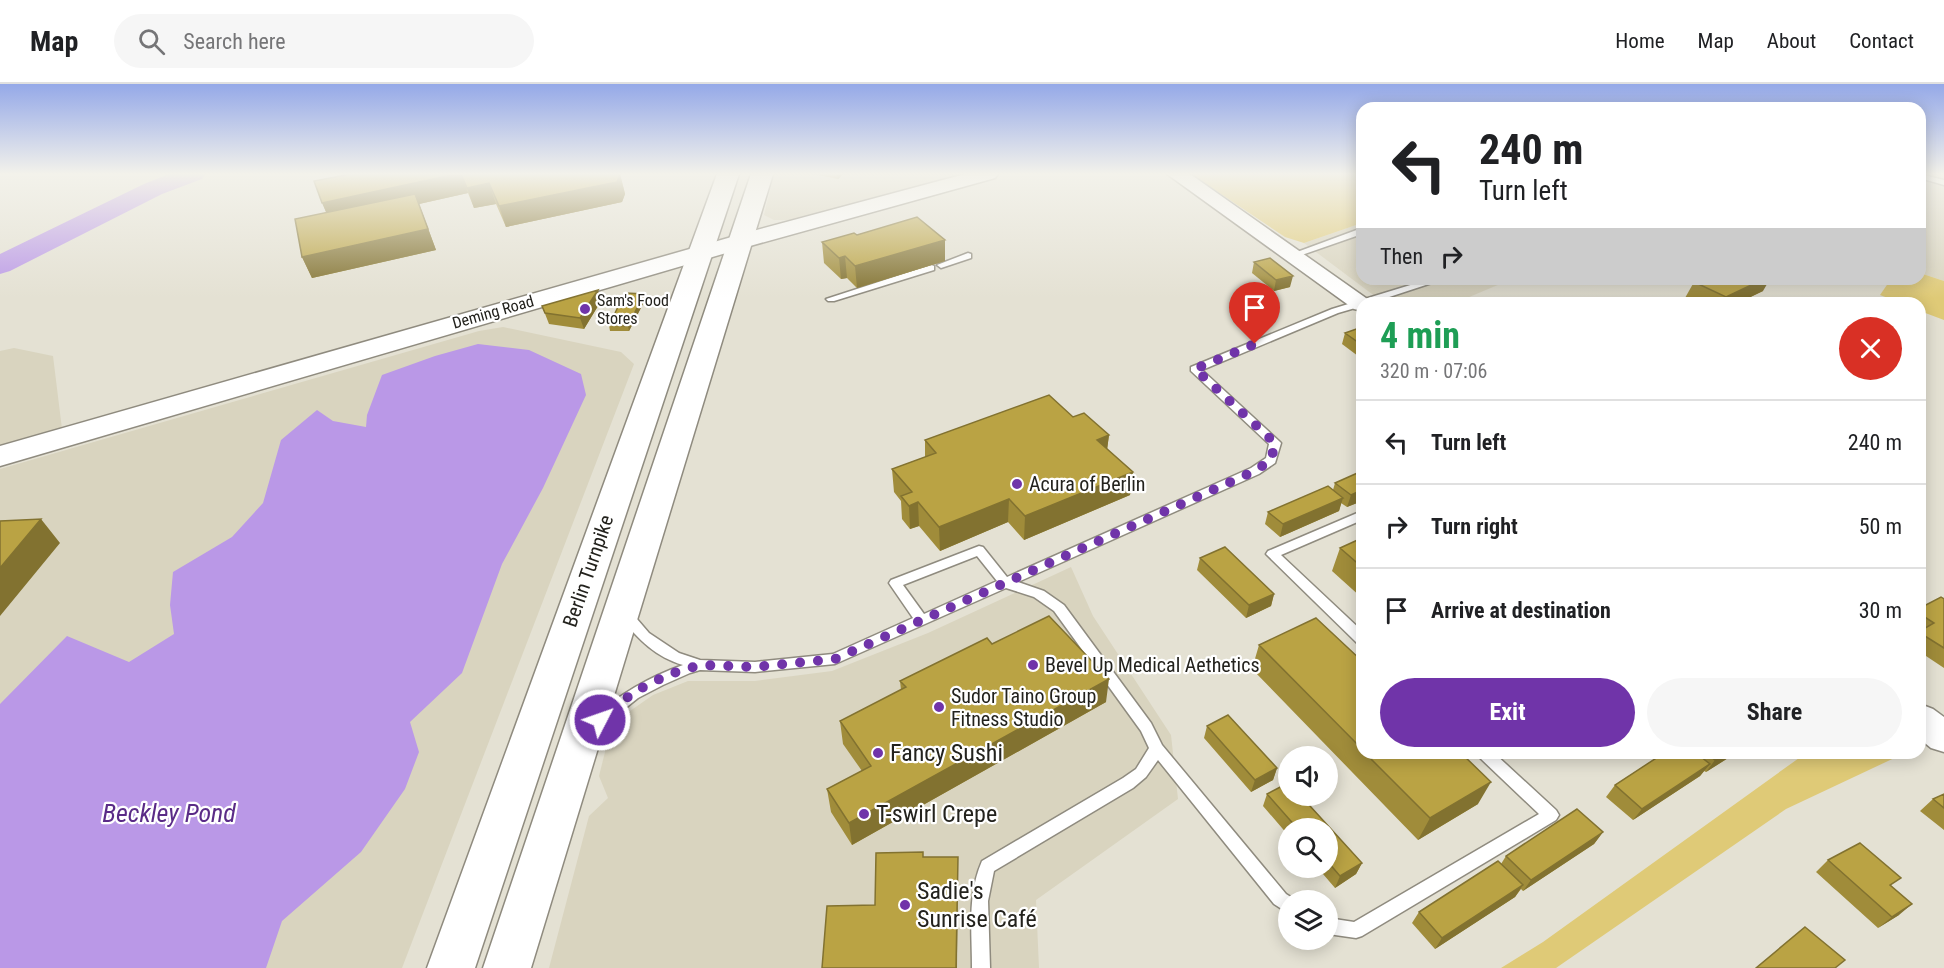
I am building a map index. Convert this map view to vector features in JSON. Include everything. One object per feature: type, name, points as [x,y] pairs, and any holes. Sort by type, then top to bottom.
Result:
[{"type":"main road","name":"Berlin Turnpike","points":[[451,968],[667,344],[714,215]]},
{"type":"main road","points":[[507,968],[750,215]]},
{"type":"main road","name":"Deming Road","points":[[0,456],[742,241]]},
{"type":"street","name":"Deming Road","points":[[742,241],[837,215]]},
{"type":"street","points":[[1236,215],[1356,299]]},
{"type":"street","points":[[1926,724],[1944,737]]},
{"type":"lane","points":[[1293,255],[1356,233]]},
{"type":"lane","points":[[941,265],[968,256]]},
{"type":"lane","points":[[831,299],[931,268]]},
{"type":"lane","points":[[1381,297],[1420,285]]},
{"type":"lane","points":[[623,611],[639,632],[660,649],[674,657],[700,665],[755,667],[835,659],[1255,471],[1271,460],[1275,443],[1195,369],[1335,311],[1356,305]]},
{"type":"lane","points":[[1356,518],[1272,554],[1356,633]]},
{"type":"lane","points":[[921,621],[895,583],[979,550],[1005,583],[1038,594],[1059,608],[1119,688],[1146,727],[1157,749],[1278,897]]},
{"type":"lane","points":[[582,736],[617,704],[645,686],[670,674],[700,665]]},
{"type":"lane","points":[[981,968],[981,890],[983,875],[988,866],[1128,783],[1141,772],[1157,749]]},
{"type":"lane","points":[[1338,927],[1356,930],[1551,815],[1490,759]]},
{"type":"shaded area","points":[[765,215],[809,215],[791,220],[774,220]]},
{"type":"shaded area","points":[[1253,215],[1356,215],[1356,225],[1304,243],[1285,237]]},
{"type":"shaded area","points":[[1926,215],[1944,215],[1944,281],[1926,275]]},
{"type":"shaded area","points":[[1356,225],[1356,282],[1304,243]]},
{"type":"shaded area","points":[[1926,275],[1944,281],[1944,320],[1926,313],[1926,297],[1880,295],[1887,285],[1926,285]]},
{"type":"shaded area","points":[[1360,285],[1498,285],[1469,297],[1376,297]]},
{"type":"shaded area","name":"Beckley Pond","points":[[503,327],[621,352],[634,364],[402,968],[0,968],[0,469],[479,331]]},
{"type":"shaded area","points":[[14,348],[53,356],[62,429],[0,447],[0,351]]},
{"type":"shaded area","points":[[1071,567],[1093,616],[1171,735],[1178,799],[1036,900],[1039,968],[549,968],[589,816],[608,798],[599,776],[610,732],[630,711],[653,695],[688,681],[755,681],[832,671],[928,633]]},
{"type":"shaded area","points":[[1798,759],[1892,759],[1786,809],[1556,968],[1501,968],[1543,942]]},
{"type":"water","name":"Beckley Pond","points":[[478,344],[529,350],[581,374],[586,395],[543,488],[502,564],[462,673],[410,722],[419,752],[405,789],[361,852],[282,921],[266,968],[0,968],[0,704],[67,636],[129,662],[174,634],[170,605],[173,572],[232,537],[263,503],[281,440],[317,410],[333,421],[366,427],[367,415],[382,375]]},
{"type":"building","points":[[313,215],[423,215],[428,229],[302,257],[295,219]]},
{"type":"building","points":[[917,217],[945,240],[855,266],[845,256],[839,258],[822,242],[854,233],[857,235]]},
{"type":"building","points":[[1270,258],[1293,276],[1276,280],[1254,262]]},
{"type":"building","points":[[1700,285],[1751,285],[1726,297]]},
{"type":"building","points":[[598,290],[580,318],[545,313],[542,306]]},
{"type":"building","points":[[625,293],[644,294],[628,326],[609,325]]},
{"type":"building","points":[[1356,329],[1356,341],[1345,333]]},
{"type":"building","name":"Acura of Berlin","points":[[1049,395],[1073,417],[1084,413],[1109,435],[1097,440],[1133,472],[1025,516],[1009,499],[939,527],[918,502],[909,506],[901,496],[912,492],[892,469],[936,453],[925,440]]},
{"type":"building","points":[[1356,474],[1356,493],[1351,495],[1335,483]]},
{"type":"building","points":[[1328,486],[1343,498],[1283,524],[1268,512]]},
{"type":"building","points":[[41,519],[0,568],[0,521]]},
{"type":"building","points":[[1356,541],[1356,562],[1340,548]]},
{"type":"building","points":[[1225,547],[1274,594],[1249,605],[1200,558]]},
{"type":"building","points":[[1941,597],[1944,599],[1944,648],[1926,637],[1926,628],[1934,623],[1926,618],[1926,605]]},
{"type":"building","points":[[1049,616],[1109,679],[849,823],[827,789],[871,766],[840,721],[906,687],[900,681],[987,638],[992,644]]},
{"type":"building","points":[[1316,618],[1356,655],[1356,743],[1259,645]]},
{"type":"building","points":[[1228,715],[1277,768],[1255,780],[1207,726]]},
{"type":"building","points":[[1371,759],[1467,759],[1491,782],[1430,818]]},
{"type":"building","points":[[1655,759],[1704,759],[1710,764],[1642,809],[1615,785]]},
{"type":"building","points":[[1278,788],[1278,806],[1310,806],[1321,818],[1288,818],[1267,794]]},
{"type":"building","points":[[1944,794],[1944,808],[1933,799]]},
{"type":"building","points":[[1577,809],[1603,832],[1531,880],[1506,856]]},
{"type":"building","points":[[1338,837],[1362,863],[1340,876],[1338,874]]},
{"type":"building","points":[[1860,843],[1901,878],[1890,885],[1912,904],[1892,917],[1828,860]]},
{"type":"building","points":[[923,852],[923,857],[958,857],[956,968],[822,968],[827,906],[875,905],[876,853]]},
{"type":"building","points":[[1498,861],[1523,885],[1442,938],[1419,912]]},
{"type":"building","points":[[1805,927],[1845,960],[1835,968],[1756,968]]},
{"type":"waterway","points":[[0,265],[100,215]]},
{"type":"place","name":"Sam's Food Stores","points":[[585,309]]},
{"type":"place","name":"Acura of Berlin","points":[[1017,484]]},
{"type":"place","name":"Bevel Up Medical Aethetics","points":[[1033,665]]},
{"type":"place","name":"Sudor Taino Group Fitness Studio","points":[[939,707]]},
{"type":"place","name":"Fancy Sushi","points":[[878,753]]},
{"type":"place","name":"T-swirl Crepe","points":[[864,814]]},
{"type":"place","name":"Sadie's Sunrise Café","points":[[905,905]]},
{"type":"route","points":[[600,720],[617,704],[645,686],[670,674],[700,665],[755,667],[835,659],[1255,471],[1271,460],[1275,443],[1195,369],[1255,344]]}]
